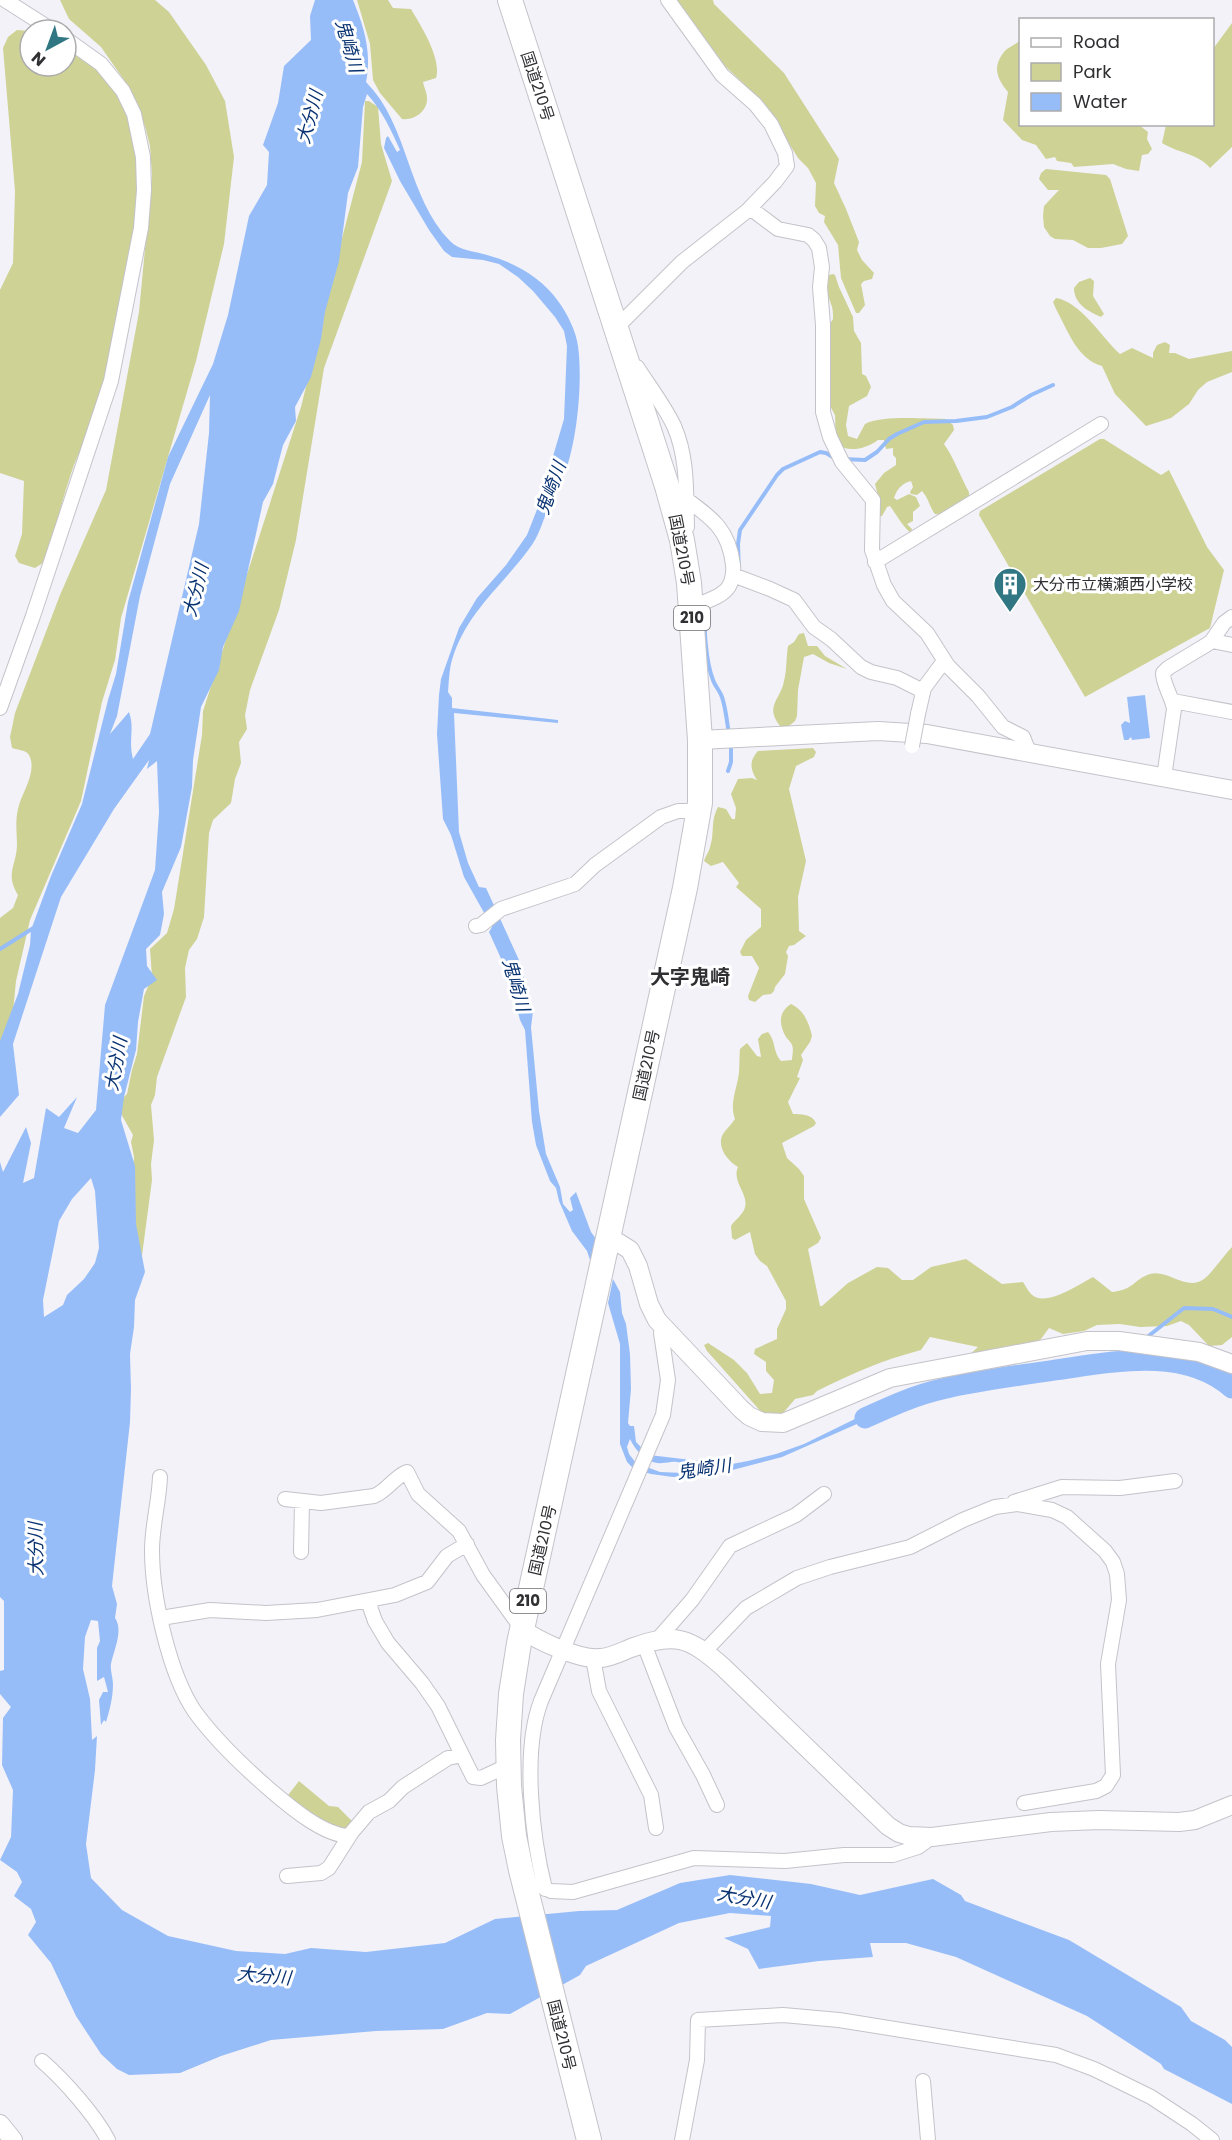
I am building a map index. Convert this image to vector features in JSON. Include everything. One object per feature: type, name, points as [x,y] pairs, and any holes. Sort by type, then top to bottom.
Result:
[{"type":"highway","name":"国道210号","points":[[510,0],[674,510],[684,549],[690,595],[700,741],[699,811],[686,888],[522,1629],[511,1694],[508,1765],[514,1834],[536,1892],[575,2084],[589,2140]]},
{"type":"street","points":[[5,0],[33,18]]},
{"type":"street","points":[[668,0],[722,75],[766,116],[787,163],[784,170],[750,208],[682,262],[622,322],[618,334],[673,425],[683,458],[690,595],[725,592],[733,575],[732,555],[725,535],[706,514],[686,499]]},
{"type":"street","points":[[0,708],[111,381],[141,228],[144,190],[143,157],[134,114],[123,92],[101,63],[78,47]]},
{"type":"street","points":[[750,208],[778,229],[808,235],[819,248],[822,267],[820,291],[823,325],[823,412],[830,437],[838,453],[846,467],[873,500],[873,550],[884,585],[893,602],[922,627],[944,661],[978,696],[1003,727],[1023,738],[1029,752]]},
{"type":"street","points":[[875,562],[1101,424]]},
{"type":"street","points":[[733,575],[794,600],[818,631],[831,639],[861,668],[897,678],[923,690]]},
{"type":"street","points":[[1164,777],[1173,701],[1162,677],[1164,671],[1212,641],[1224,623],[1232,617]]},
{"type":"street","points":[[1212,641],[1232,645]]},
{"type":"street","points":[[912,746],[923,690],[944,661]]},
{"type":"street","points":[[1173,701],[1232,712]]},
{"type":"street","points":[[700,741],[898,732],[960,739],[1232,790]]},
{"type":"street","points":[[479,926],[499,910],[574,884],[595,865],[661,817],[678,811],[699,811]]},
{"type":"street","points":[[606,1246],[623,1245],[632,1253],[649,1304],[664,1329],[741,1409],[755,1419],[769,1423],[789,1421],[890,1378],[1076,1343],[1119,1341],[1199,1352],[1232,1364]]},
{"type":"street","points":[[664,1329],[661,1333],[668,1380],[663,1414],[537,1712],[530,1759],[535,1828],[536,1892],[573,1892],[694,1858],[785,1861],[844,1855],[893,1856],[918,1847],[932,1837]]},
{"type":"street","points":[[285,1499],[302,1502],[332,1502],[377,1496],[401,1474],[407,1472],[418,1494],[457,1527],[483,1575],[522,1629],[564,1650],[592,1658],[607,1657],[650,1642],[669,1639],[685,1640],[705,1651],[888,1826],[899,1833],[932,1837],[1063,1821],[1179,1822],[1195,1820],[1232,1805]]},
{"type":"street","points":[[160,1478],[152,1551],[161,1618],[170,1655],[189,1702],[202,1720],[247,1769],[288,1804],[321,1826],[340,1835],[349,1836]]},
{"type":"street","points":[[705,1651],[746,1608],[788,1582],[816,1571],[910,1547],[984,1511],[1062,1486],[1120,1488],[1175,1481]]},
{"type":"street","points":[[650,1642],[696,1595],[730,1546],[796,1515],[824,1494]]},
{"type":"street","points":[[301,1552],[302,1502]]},
{"type":"street","points":[[1010,1504],[1045,1508],[1067,1517],[1109,1556],[1115,1567],[1120,1589],[1108,1664],[1113,1768],[1110,1781],[1096,1791],[1024,1803]]},
{"type":"street","points":[[161,1618],[210,1610],[292,1612],[368,1601],[404,1592],[427,1582],[447,1556],[467,1544]]},
{"type":"street","points":[[368,1601],[375,1621],[388,1643],[432,1696],[471,1774],[476,1778],[481,1778],[508,1765]]},
{"type":"street","points":[[650,1642],[676,1727],[717,1805]]},
{"type":"street","points":[[592,1658],[599,1691],[651,1795],[656,1828]]},
{"type":"street","points":[[287,1876],[324,1872],[367,1814],[389,1801],[403,1787],[448,1758],[462,1755]]},
{"type":"street","points":[[681,2140],[698,2060],[698,2020],[783,2015],[839,2020],[1056,2055],[1094,2069],[1151,2097],[1212,2140]]},
{"type":"street","points":[[42,2061],[62,2080],[108,2140]]},
{"type":"street","points":[[922,2081],[928,2140]]},
{"type":"street","points":[[0,2124],[13,2140]]},
{"type":"green space","points":[[60,0],[155,0],[169,12],[206,65],[225,101],[234,157],[224,244],[196,361],[121,618],[115,660],[102,702],[81,801],[30,920],[16,981],[12,1022],[0,1088],[0,918],[13,908],[18,895],[12,881],[17,846],[17,818],[32,768],[28,753],[12,748],[10,737],[15,713],[60,595],[106,490],[139,312],[152,175],[150,146],[145,126],[124,80],[101,47],[78,27],[78,18],[69,18]]},
{"type":"green space","points":[[357,0],[388,0],[393,8],[411,9],[425,33],[437,70],[436,78],[423,82],[427,103],[423,111],[415,117],[402,119],[380,93],[373,80],[370,44]]},
{"type":"green space","points":[[677,0],[713,0],[714,4],[784,73],[839,159],[834,183],[859,242],[857,250],[862,260],[874,273],[872,279],[861,284],[865,305],[859,313],[856,313],[841,278],[838,245],[824,222],[825,216],[819,213],[815,206],[816,183],[808,168],[798,158],[764,103],[725,66]]},
{"type":"green space","points":[[1232,23],[1232,147],[1210,168],[1200,160],[1162,143],[1166,126],[1214,126],[1214,48]]},
{"type":"green space","points":[[18,30],[18,78],[78,78],[78,55],[110,82],[121,99],[131,124],[138,177],[130,257],[104,394],[74,465],[46,561],[35,568],[19,563],[15,556],[22,534],[24,481],[0,473],[0,290],[13,263],[15,191],[3,48],[8,37]]},
{"type":"green space","points":[[1019,41],[1019,126],[1140,126],[1148,132],[1147,139],[1152,149],[1148,154],[1142,155],[1139,171],[1113,164],[1074,167],[1071,163],[1057,161],[1055,157],[1046,159],[1036,145],[1022,140],[1003,120],[1008,92],[997,73],[1000,57]]},
{"type":"green space","points":[[365,101],[378,107],[381,144],[392,181],[324,368],[296,540],[279,610],[250,690],[245,715],[247,729],[239,742],[241,763],[235,779],[231,803],[213,820],[209,833],[204,917],[197,939],[189,950],[185,968],[186,997],[157,1077],[155,1095],[151,1105],[154,1140],[152,1180],[141,1263],[130,1206],[134,1157],[131,1142],[133,1135],[120,1112],[121,1100],[127,1094],[137,1054],[144,996],[152,977],[150,949],[167,933],[174,909],[202,735],[203,711],[301,407],[320,322],[362,162]]},
{"type":"green space","points":[[1046,169],[1106,175],[1110,179],[1128,236],[1122,244],[1088,248],[1073,240],[1055,239],[1050,236],[1044,227],[1044,206],[1059,190],[1048,190],[1039,179],[1041,173]]},
{"type":"green space","points":[[833,274],[853,317],[854,331],[861,343],[862,374],[866,376],[871,387],[867,396],[849,406],[846,425],[848,436],[857,439],[865,424],[882,419],[946,419],[953,425],[954,430],[944,444],[969,496],[942,515],[935,514],[922,491],[917,495],[911,494],[913,487],[911,481],[905,483],[898,489],[894,498],[897,500],[909,494],[916,497],[920,506],[913,512],[913,521],[907,524],[912,529],[911,533],[890,506],[882,516],[879,516],[875,484],[884,473],[896,465],[893,448],[886,449],[884,440],[878,440],[857,449],[836,444],[835,415],[828,402],[826,330],[833,319],[826,283],[829,275]]},
{"type":"green space","points":[[1090,278],[1094,281],[1093,296],[1104,314],[1101,317],[1079,303],[1076,298],[1074,288],[1079,282]]},
{"type":"green space","points":[[1056,298],[1074,306],[1082,313],[1120,354],[1132,348],[1153,358],[1157,345],[1165,342],[1170,345],[1169,353],[1189,359],[1232,351],[1232,372],[1207,382],[1198,390],[1189,404],[1171,418],[1146,426],[1115,394],[1102,366],[1086,357],[1074,343],[1053,302]]},
{"type":"green space","points":[[1100,439],[1104,439],[1161,475],[1169,470],[1207,547],[1224,570],[1210,628],[1085,697],[979,515],[980,511]]},
{"type":"green space","points":[[804,633],[808,646],[817,646],[825,656],[847,669],[813,654],[804,657],[798,690],[797,716],[789,726],[780,726],[775,719],[773,708],[786,673],[788,646],[799,634]]},
{"type":"green space","points":[[813,748],[816,752],[814,757],[796,766],[789,789],[806,861],[798,897],[799,931],[806,936],[789,946],[786,952],[788,956],[785,974],[774,991],[763,995],[755,1002],[749,1000],[748,996],[759,968],[752,956],[742,956],[740,952],[746,940],[761,927],[761,909],[736,887],[739,883],[723,862],[711,866],[704,861],[709,850],[718,807],[726,809],[732,819],[735,819],[736,808],[731,794],[738,779],[757,780],[752,765],[753,758],[758,751]]},
{"type":"green space","points":[[791,1004],[805,1017],[812,1036],[801,1055],[803,1060],[797,1077],[800,1078],[788,1102],[793,1114],[809,1116],[816,1123],[782,1143],[787,1158],[804,1176],[804,1199],[821,1238],[818,1243],[808,1249],[820,1306],[848,1283],[877,1267],[888,1268],[902,1280],[913,1280],[931,1267],[966,1259],[1002,1284],[1023,1282],[1031,1294],[1037,1298],[1044,1298],[1062,1294],[1093,1277],[1112,1292],[1125,1289],[1150,1274],[1157,1273],[1184,1282],[1198,1282],[1207,1276],[1232,1247],[1232,1337],[1222,1345],[1209,1346],[1189,1325],[1181,1321],[1167,1326],[1097,1325],[1084,1331],[1063,1334],[1049,1328],[1041,1339],[1027,1348],[966,1358],[978,1347],[930,1337],[921,1350],[843,1378],[813,1395],[795,1399],[779,1415],[763,1414],[704,1345],[708,1343],[734,1360],[747,1373],[760,1394],[772,1393],[774,1380],[766,1371],[766,1362],[754,1354],[755,1349],[777,1339],[777,1329],[786,1309],[786,1301],[767,1266],[755,1254],[750,1232],[735,1240],[732,1238],[731,1226],[744,1210],[745,1199],[737,1178],[738,1167],[730,1161],[722,1149],[721,1139],[735,1119],[733,1104],[739,1076],[740,1049],[747,1043],[757,1056],[761,1057],[758,1039],[762,1034],[768,1032],[781,1061],[792,1060],[793,1047],[781,1023],[784,1011]]},
{"type":"green space","points":[[299,1781],[329,1806],[338,1807],[353,1822],[346,1832],[342,1832],[285,1799]]},
{"type":"water","name":"大分川","points":[[315,0],[353,0],[366,40],[368,71],[366,82],[380,99],[391,119],[425,204],[436,223],[450,241],[458,247],[497,258],[536,278],[561,306],[571,322],[577,340],[580,377],[575,433],[561,483],[551,500],[533,544],[485,601],[466,628],[452,660],[448,692],[452,698],[452,708],[558,720],[558,723],[454,713],[459,832],[468,863],[479,887],[486,888],[519,960],[533,1011],[531,1027],[539,1111],[546,1154],[560,1187],[563,1204],[570,1212],[573,1210],[570,1198],[576,1192],[591,1232],[599,1243],[593,1269],[587,1251],[572,1231],[556,1188],[550,1181],[536,1145],[525,1030],[520,1020],[508,974],[489,932],[492,927],[464,877],[451,835],[443,819],[437,734],[441,679],[459,628],[477,598],[506,565],[527,535],[538,507],[564,419],[567,346],[564,331],[533,291],[499,264],[452,257],[444,251],[400,181],[384,148],[388,136],[397,152],[400,150],[382,113],[367,94],[363,107],[358,167],[348,193],[339,261],[325,312],[321,339],[311,377],[295,407],[296,421],[283,445],[273,484],[263,502],[239,611],[223,647],[219,670],[201,707],[193,760],[192,787],[181,847],[162,892],[164,914],[160,935],[146,949],[147,966],[157,980],[144,989],[136,1050],[124,1097],[121,1120],[135,1166],[136,1224],[145,1272],[135,1300],[130,1354],[130,1422],[112,1586],[117,1604],[115,1618],[118,1635],[111,1664],[113,1684],[111,1703],[106,1722],[104,1720],[101,1725],[99,1700],[103,1692],[108,1692],[104,1677],[97,1681],[97,1648],[100,1641],[98,1621],[91,1620],[85,1637],[83,1669],[90,1699],[92,1740],[97,1736],[86,1844],[91,1878],[122,1910],[168,1936],[236,1951],[285,1954],[311,1948],[366,1952],[445,1943],[495,1919],[617,1910],[680,1883],[730,1875],[811,1884],[860,1895],[933,1879],[961,1895],[965,1901],[1069,1940],[1181,2007],[1191,2021],[1225,2040],[1232,2047],[1232,2104],[1164,2069],[1161,2064],[1087,2016],[956,1957],[906,1943],[870,1943],[873,1957],[759,1969],[748,1949],[724,1938],[770,1927],[771,1916],[730,1913],[679,1923],[586,1966],[580,1975],[510,2014],[487,2013],[443,2029],[376,2031],[271,2040],[221,2056],[180,2073],[129,2075],[117,2069],[101,2054],[76,2016],[51,1963],[28,1935],[36,1922],[31,1909],[14,1896],[22,1882],[17,1872],[0,1860],[11,1837],[13,1790],[2,1765],[3,1718],[11,1707],[0,1694],[0,1671],[4,1670],[4,1601],[0,1597],[0,1162],[3,1172],[26,1127],[31,1143],[23,1183],[34,1178],[46,1108],[59,1117],[77,1097],[64,1128],[78,1133],[96,1110],[105,1005],[155,870],[159,812],[157,761],[147,769],[149,760],[114,809],[61,897],[13,1044],[19,1095],[0,1117],[0,1041],[18,994],[30,945],[31,930],[82,804],[116,674],[128,602],[168,457],[213,364],[228,315],[249,216],[267,185],[269,152],[263,145],[278,103],[284,66],[311,40],[310,16]],"holes":[[[210,395],[209,433],[199,524],[150,734],[133,759],[129,712],[110,734],[117,716],[140,596],[170,484]],[[91,1178],[95,1191],[99,1248],[95,1263],[84,1279],[67,1295],[63,1305],[44,1317],[43,1300],[59,1221],[72,1199]]]},
{"type":"water","points":[[1145,695],[1150,738],[1132,740],[1131,737],[1124,740],[1121,725],[1125,721],[1130,723],[1127,697]]},
{"type":"water","points":[[613,1279],[620,1292],[622,1313],[626,1324],[631,1389],[628,1423],[634,1426],[636,1442],[649,1455],[700,1461],[691,1464],[652,1462],[635,1448],[630,1439],[627,1447],[636,1463],[660,1472],[684,1473],[748,1461],[804,1444],[861,1416],[894,1404],[887,1412],[871,1421],[866,1420],[782,1457],[721,1473],[673,1477],[634,1469],[627,1462],[620,1444],[620,1344],[608,1303]]},
{"type":"waterway","points":[[843,459],[865,460],[877,452],[889,439],[924,422],[987,417],[1012,407],[1053,385]]},
{"type":"waterway","points":[[739,574],[740,530],[777,475],[783,469],[820,452],[836,459]]},
{"type":"waterway","points":[[708,606],[705,622],[707,654],[713,680],[723,702],[729,735]]},
{"type":"waterway","points":[[728,771],[731,762],[731,745]]},
{"type":"waterway","points":[[0,949],[35,927]]},
{"type":"waterway","points":[[1146,1338],[1184,1308],[1213,1309],[1232,1317]]},
{"type":"waterway","points":[[1124,1360],[1135,1350]]},
{"type":"waterway","name":"鬼崎川","points":[[865,1418],[912,1398],[956,1386],[1123,1361],[1147,1360],[1192,1366],[1213,1375],[1232,1388]]},
{"type":"place","name":"大分市立横瀬西小学校","points":[[1010,613]]},
{"type":"district","name":"大字鬼崎","points":[[690,977]]}]
